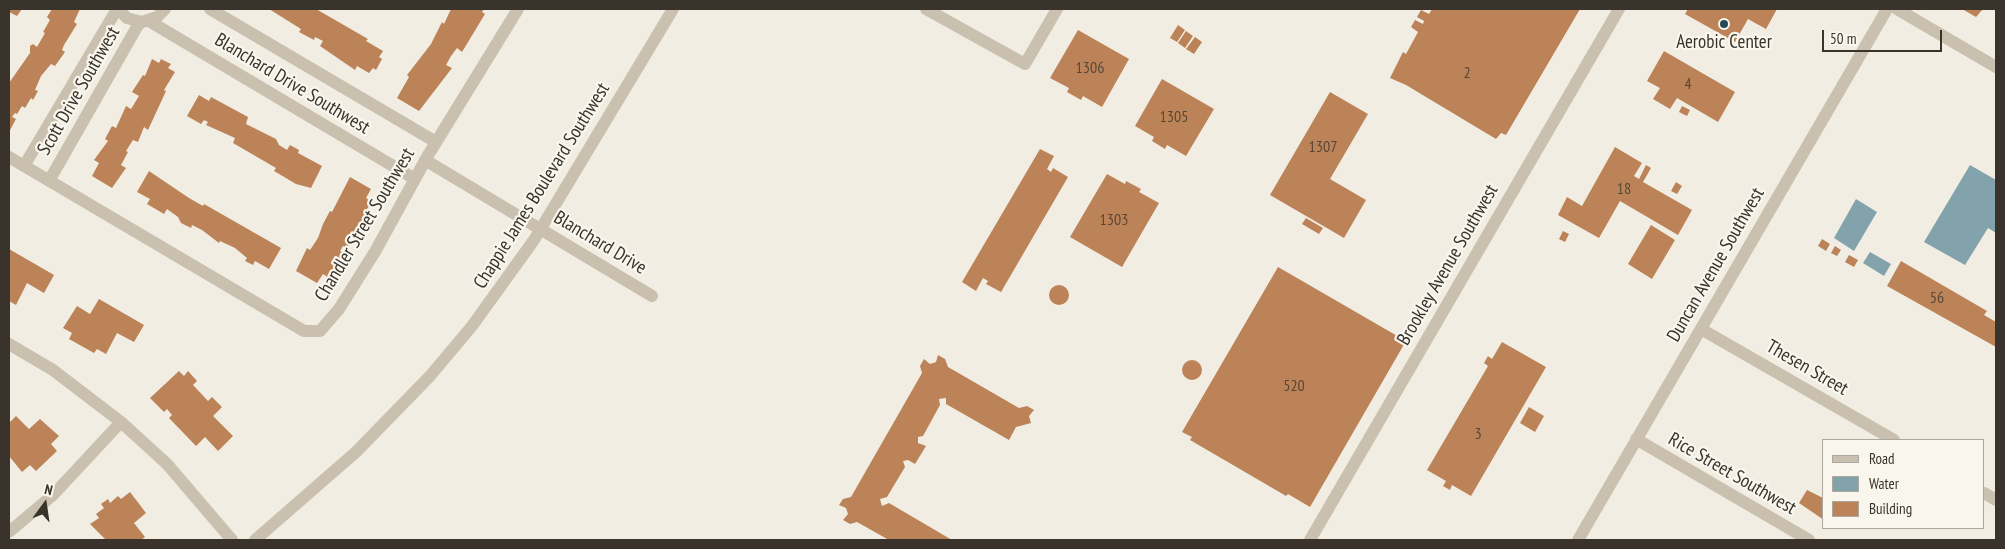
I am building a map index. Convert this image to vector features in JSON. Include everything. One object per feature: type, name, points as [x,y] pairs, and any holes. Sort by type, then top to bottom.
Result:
[{"type":"street","name":"Blanchard Drive Southwest","points":[[117,9],[127,18],[146,21],[416,179]]},
{"type":"street","name":"Scott Drive Southwest","points":[[24,166],[117,9]]},
{"type":"street","name":"Scott Drive Southwest","points":[[49,181],[138,25],[157,17],[165,9]]},
{"type":"street","name":"Blanchard Drive Southwest","points":[[210,9],[436,142]]},
{"type":"street","name":"Chandler Street Southwest","points":[[9,157],[304,331],[320,331],[339,309],[416,179],[425,160],[518,9]]},
{"type":"street","name":"Chappie James Boulevard Southwest","points":[[255,540],[356,452],[430,376],[483,312],[541,229],[673,9]]},
{"type":"street","points":[[926,9],[1025,64],[1057,9]]},
{"type":"street","name":"Brookley Avenue Southwest","points":[[1310,540],[1619,9]]},
{"type":"street","name":"Duncan Avenue Southwest","points":[[1578,540],[1887,9]]},
{"type":"street","points":[[1897,9],[1996,67]]},
{"type":"street","name":"Blanchard Drive","points":[[425,160],[652,296]]},
{"type":"street","name":"Thesen Street","points":[[1701,329],[1892,439]]},
{"type":"street","points":[[9,344],[53,370],[121,422],[166,464],[232,540]]},
{"type":"street","points":[[9,532],[53,495],[121,422]]},
{"type":"street","name":"Rice Street Southwest","points":[[1636,439],[1809,540]]},
{"type":"street","points":[[1985,494],[1996,500]]},
{"type":"water","points":[[1970,165],[1996,180],[1996,233],[1988,228],[1965,265],[1924,242]]},
{"type":"water","points":[[1856,199],[1877,212],[1854,251],[1834,238]]},
{"type":"water","points":[[1870,252],[1891,264],[1884,276],[1863,263]]},
{"type":"building","points":[[9,9],[22,9],[17,16],[9,12]]},
{"type":"building","points":[[52,9],[80,9],[74,22],[77,24],[64,45],[62,50],[65,52],[55,66],[51,64],[41,76],[35,90],[38,91],[33,100],[31,98],[25,108],[22,106],[17,114],[15,113],[12,117],[16,119],[9,132],[9,83],[30,53],[30,46],[33,44],[37,47],[45,33],[43,32],[50,20],[47,17]]},
{"type":"building","points":[[269,9],[316,9],[368,39],[366,41],[383,51],[379,57],[382,59],[376,70],[373,68],[369,73],[357,66],[355,70],[320,46],[323,41],[315,37],[314,40],[299,32],[301,29]]},
{"type":"building","points":[[451,9],[484,9],[482,12],[485,14],[462,52],[457,48],[451,56],[446,65],[452,68],[419,111],[397,98],[409,77],[407,75],[431,44]]},
{"type":"building","points":[[1432,9],[1580,9],[1506,135],[1501,133],[1496,139],[1406,85],[1390,78],[1403,52],[1406,54],[1418,32],[1411,27],[1415,20],[1423,24],[1424,21],[1417,17],[1421,10],[1429,14]]},
{"type":"building","name":"Aerobic Center","points":[[1688,9],[1777,9],[1766,29],[1748,19],[1735,42],[1685,14]]},
{"type":"building","points":[[1962,9],[1983,9],[1976,17]]},
{"type":"building","points":[[1178,25],[1185,30],[1177,42],[1170,38]]},
{"type":"building","points":[[1078,30],[1129,59],[1102,107],[1083,96],[1081,100],[1067,92],[1069,88],[1050,78]]},
{"type":"building","points":[[1186,31],[1193,36],[1185,48],[1178,43]]},
{"type":"building","points":[[1195,37],[1202,42],[1194,54],[1186,49]]},
{"type":"building","points":[[1664,51],[1735,92],[1718,122],[1677,98],[1670,109],[1653,99],[1660,88],[1647,81]]},
{"type":"building","points":[[152,59],[159,63],[161,59],[171,64],[168,68],[175,72],[164,90],[166,91],[148,130],[144,127],[138,142],[133,140],[126,151],[128,152],[121,165],[126,168],[112,188],[92,176],[99,163],[94,160],[108,141],[105,139],[112,126],[116,128],[126,106],[131,109],[139,96],[132,92],[143,75],[145,76]]},
{"type":"building","points":[[1162,79],[1214,109],[1186,156],[1167,145],[1165,149],[1152,141],[1154,137],[1135,126]]},
{"type":"building","points":[[1330,92],[1368,114],[1330,179],[1366,200],[1344,238],[1270,195]]},
{"type":"building","points":[[199,95],[209,101],[211,97],[248,117],[246,124],[276,139],[279,145],[287,150],[290,145],[299,150],[298,153],[322,166],[311,188],[296,184],[274,171],[276,168],[233,143],[235,138],[206,125],[208,122],[204,120],[201,124],[187,116]]},
{"type":"building","points":[[1682,106],[1690,110],[1687,116],[1679,112]]},
{"type":"building","points":[[1615,147],[1642,163],[1634,176],[1639,179],[1646,165],[1651,168],[1643,182],[1692,210],[1678,235],[1620,201],[1599,238],[1558,215],[1567,197],[1582,206]]},
{"type":"building","points":[[1040,149],[1054,156],[1047,169],[1051,172],[1053,168],[1068,177],[1001,292],[986,284],[988,281],[983,278],[976,291],[962,282]]},
{"type":"building","points":[[149,171],[189,198],[203,206],[204,204],[281,248],[269,269],[255,261],[253,265],[245,261],[247,258],[235,248],[220,241],[219,243],[192,225],[191,228],[181,223],[178,217],[167,209],[164,214],[147,204],[150,199],[137,192]]},
{"type":"building","points":[[1107,174],[1125,184],[1126,181],[1141,189],[1139,192],[1159,203],[1122,267],[1070,237]]},
{"type":"building","points":[[350,177],[371,189],[366,198],[372,202],[364,213],[366,214],[350,239],[352,240],[347,248],[343,246],[340,251],[345,254],[337,267],[329,278],[323,274],[317,283],[296,271],[307,248],[310,250],[318,238],[323,224],[330,211],[332,212]]},
{"type":"building","points":[[1676,182],[1682,186],[1677,194],[1671,191]]},
{"type":"building","points":[[1306,218],[1323,228],[1319,234],[1302,224]]},
{"type":"building","points":[[1651,225],[1675,240],[1652,279],[1628,264]]},
{"type":"building","points":[[1563,231],[1569,234],[1565,242],[1559,239]]},
{"type":"building","points":[[1822,239],[1830,244],[1826,251],[1818,246]]},
{"type":"building","points":[[1835,246],[1841,250],[1837,256],[1831,253]]},
{"type":"building","points":[[9,249],[54,275],[44,293],[27,283],[16,305],[9,301]]},
{"type":"building","points":[[1849,255],[1858,260],[1854,267],[1845,262]]},
{"type":"building","points":[[1901,261],[1987,311],[1984,315],[1996,322],[1996,347],[1887,286]]},
{"type":"building","points":[[1278,267],[1406,341],[1310,507],[1288,494],[1286,496],[1190,440],[1192,437],[1182,432]]},
{"type":"building","points":[[1059,285],[1066,288],[1069,295],[1066,302],[1059,305],[1052,302],[1049,295],[1052,288]]},
{"type":"building","points":[[99,299],[144,325],[134,342],[117,333],[106,354],[97,349],[94,353],[69,339],[72,333],[63,328],[77,306],[90,314]]},
{"type":"building","points":[[1502,342],[1546,367],[1471,496],[1452,485],[1450,490],[1443,486],[1446,481],[1427,470],[1488,366],[1484,363],[1488,356],[1492,359]]},
{"type":"building","points":[[938,355],[945,359],[948,367],[1019,408],[1027,406],[1034,410],[1029,416],[1031,423],[1016,427],[1009,440],[946,404],[946,398],[939,399],[940,405],[923,436],[918,437],[918,443],[926,446],[915,464],[908,460],[903,461],[905,467],[887,497],[880,499],[882,506],[889,503],[952,540],[889,540],[857,522],[850,524],[843,520],[848,514],[846,508],[839,505],[843,499],[851,497],[922,373],[920,366],[924,359],[930,364],[936,362]]},
{"type":"building","points":[[1192,360],[1199,363],[1202,370],[1199,377],[1192,380],[1185,377],[1182,370],[1185,363]]},
{"type":"building","points":[[179,371],[184,376],[188,371],[197,381],[193,385],[208,401],[212,397],[222,407],[213,416],[233,436],[218,451],[205,437],[196,446],[169,418],[172,415],[167,409],[164,412],[150,398]]},
{"type":"building","points":[[1529,407],[1544,416],[1535,432],[1520,423]]},
{"type":"building","points":[[16,416],[29,429],[40,419],[59,436],[51,444],[57,451],[36,471],[30,465],[22,472],[9,456],[9,423]]},
{"type":"building","points":[[1807,490],[1822,498],[1822,519],[1799,503]]},
{"type":"building","points":[[130,492],[146,513],[134,523],[145,537],[141,540],[106,540],[90,524],[99,518],[96,514],[104,508],[101,504],[108,499],[110,503],[118,496],[121,499]]},
{"type":"place","name":"Aerobic Center","points":[[1724,24]]}]
